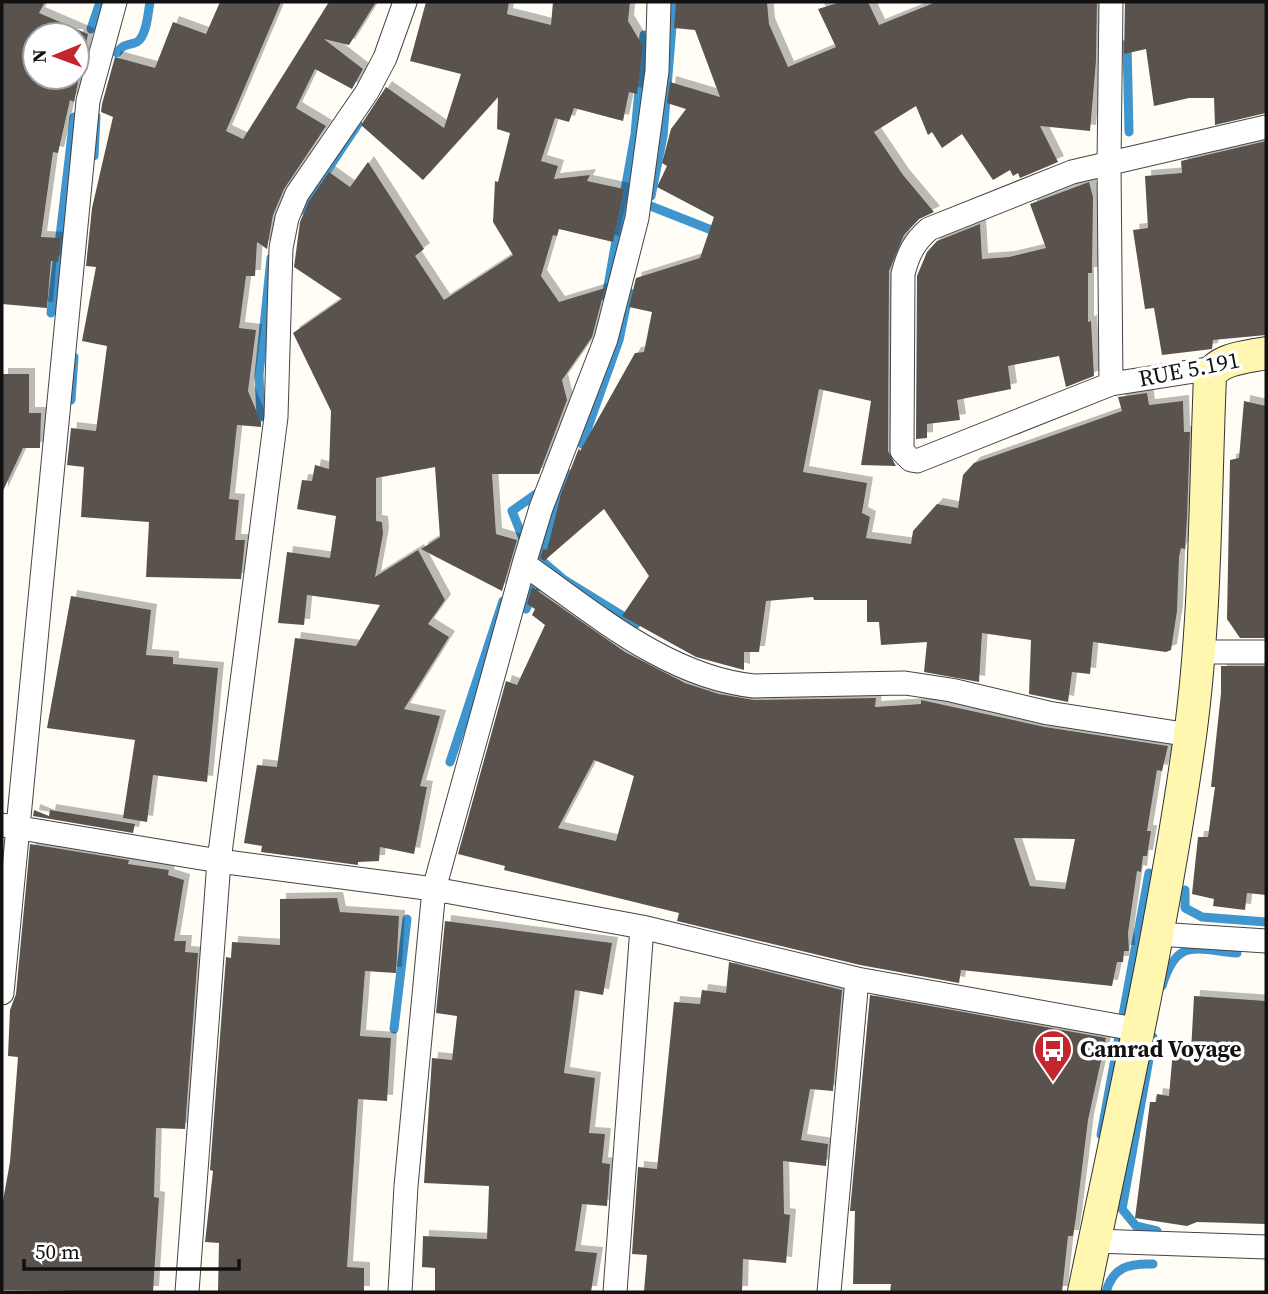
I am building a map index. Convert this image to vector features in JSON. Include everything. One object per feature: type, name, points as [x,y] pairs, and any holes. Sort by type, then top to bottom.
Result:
[{"type":"street","points":[[2,993],[10,827],[88,101],[115,2]]},
{"type":"street","points":[[187,1292],[219,861],[276,417],[278,286],[287,218],[298,194],[367,92],[385,58],[405,2]]},
{"type":"street","points":[[400,1292],[406,1186],[434,889],[524,564],[606,339],[637,218],[656,83],[659,2]]},
{"type":"street","points":[[1111,2],[1108,163],[1111,384]]},
{"type":"street","points":[[1108,163],[1266,127]]},
{"type":"street","name":"RUE 5.191","points":[[1108,163],[1040,182],[929,229],[917,240],[908,255],[903,274],[902,451],[905,457],[917,461],[1111,384],[1214,368],[1266,353]]},
{"type":"street","points":[[1084,1292],[1140,1030],[1190,735],[1199,652],[1210,376],[1214,368]]},
{"type":"street","points":[[524,564],[636,641],[675,662],[730,684],[754,686],[905,683],[951,690],[1048,713],[1190,735]]},
{"type":"street","points":[[1199,652],[1266,652]]},
{"type":"street","points":[[10,827],[219,861],[434,889],[642,927],[857,979],[1140,1030]]},
{"type":"street","points":[[615,1292],[642,927]]},
{"type":"street","points":[[1157,934],[1266,941]]},
{"type":"street","points":[[830,1292],[857,979]]},
{"type":"street","points":[[1095,1241],[1266,1247]]},
{"type":"building","points":[[2,2],[45,2],[39,13],[58,21],[21,21],[21,91],[76,91],[74,102],[70,100],[58,153],[53,152],[41,237],[61,238],[58,262],[51,261],[47,308],[2,304]]},
{"type":"building","points":[[220,2],[281,2],[226,131],[243,139],[329,2],[376,2],[349,45],[324,39],[363,69],[352,89],[315,69],[296,108],[326,126],[284,189],[273,215],[267,249],[257,242],[255,276],[246,276],[239,328],[256,330],[248,391],[261,427],[237,425],[229,499],[239,500],[235,540],[245,540],[241,579],[146,577],[149,522],[81,517],[84,467],[67,465],[71,428],[96,431],[107,346],[82,341],[96,267],[86,266],[92,208],[113,117],[101,112],[102,104],[115,57],[155,68],[173,22],[206,34]]},
{"type":"building","points":[[426,2],[509,2],[507,14],[551,25],[553,2],[630,2],[628,21],[643,46],[637,94],[629,92],[623,121],[574,108],[569,122],[555,118],[541,161],[558,166],[554,179],[590,175],[587,181],[624,189],[613,242],[559,229],[557,236],[553,235],[541,276],[559,302],[605,288],[592,337],[562,380],[567,400],[539,474],[492,474],[496,534],[517,540],[502,591],[421,549],[440,537],[435,467],[376,478],[376,521],[382,522],[383,534],[375,577],[418,550],[445,600],[428,624],[449,637],[404,709],[440,716],[420,786],[427,787],[414,854],[380,847],[379,861],[358,862],[358,865],[261,852],[262,846],[244,843],[257,765],[277,767],[295,638],[356,646],[380,605],[307,595],[304,625],[278,623],[287,552],[330,558],[336,516],[297,509],[302,480],[312,481],[315,465],[329,469],[331,411],[293,333],[342,299],[294,267],[300,222],[309,201],[329,172],[350,187],[368,162],[424,249],[415,256],[444,300],[513,255],[493,222],[495,181],[498,182],[510,133],[497,129],[498,97],[423,180],[361,125],[386,87],[444,128],[461,74],[410,61]]},
{"type":"building","points":[[676,2],[767,2],[769,24],[788,67],[836,47],[818,9],[841,2],[868,2],[879,25],[936,2],[1097,2],[1096,61],[1090,131],[1040,126],[1058,162],[1020,178],[1018,173],[1013,176],[1010,170],[993,180],[962,134],[942,148],[932,132],[928,135],[916,106],[874,132],[903,175],[934,212],[919,219],[904,235],[889,271],[888,451],[896,466],[861,465],[871,401],[819,389],[803,472],[867,483],[862,513],[870,517],[866,538],[911,544],[913,531],[937,504],[958,508],[963,475],[974,463],[1122,411],[1118,397],[1147,393],[1149,405],[1183,401],[1184,432],[1190,432],[1187,518],[1185,549],[1181,548],[1179,557],[1177,611],[1171,650],[1166,652],[1093,642],[1090,674],[1072,672],[1068,702],[1029,694],[1031,640],[982,633],[979,682],[924,672],[927,642],[881,645],[879,622],[867,622],[867,600],[814,600],[813,597],[766,601],[759,652],[744,652],[744,670],[696,657],[622,616],[649,576],[604,509],[544,561],[540,558],[543,549],[547,550],[561,494],[579,448],[580,451],[635,353],[644,352],[652,312],[629,307],[636,278],[700,258],[714,217],[657,187],[667,166],[662,163],[671,129],[686,109],[667,103],[670,82],[720,97],[695,30],[674,28]]},
{"type":"building","points":[[1125,2],[1266,2],[1266,113],[1215,125],[1214,98],[1189,98],[1154,106],[1146,49],[1124,54]]},
{"type":"building","points":[[1266,141],[1266,335],[1213,340],[1212,349],[1162,355],[1154,308],[1145,309],[1133,230],[1148,228],[1145,176],[1182,173],[1181,161]]},
{"type":"building","points":[[1089,182],[1093,197],[1088,322],[1091,321],[1094,376],[1066,387],[1059,356],[1008,366],[1011,389],[957,400],[960,420],[927,424],[927,438],[916,439],[917,276],[927,252],[937,241],[980,224],[982,259],[1009,257],[1046,248],[1030,204]]},
{"type":"building","points":[[2,374],[29,374],[29,413],[41,413],[40,448],[23,448],[2,493]]},
{"type":"building","points":[[1244,401],[1266,406],[1266,638],[1240,638],[1227,619],[1230,460],[1239,458]]},
{"type":"building","points":[[532,587],[625,652],[685,683],[719,694],[754,700],[876,698],[875,707],[921,704],[921,700],[1045,727],[1168,746],[1162,771],[1157,770],[1147,831],[1151,831],[1147,856],[1143,856],[1141,872],[1137,871],[1128,933],[1129,951],[1124,951],[1123,962],[1117,962],[1112,986],[961,970],[959,983],[860,965],[677,921],[679,913],[504,870],[505,866],[458,854],[506,681],[517,685],[545,625],[532,615],[535,609],[527,604]],"holes":[[[594,760],[634,776],[616,841],[558,828]],[[1014,838],[1075,839],[1065,889],[1030,886]]]},
{"type":"building","points":[[71,596],[151,610],[146,655],[173,657],[173,664],[218,668],[207,782],[153,775],[147,822],[123,818],[135,740],[47,728]]},
{"type":"building","points":[[1221,666],[1266,666],[1266,895],[1247,893],[1245,910],[1213,906],[1214,899],[1192,894],[1198,837],[1208,837],[1215,787],[1211,787],[1221,693]]},
{"type":"building","points":[[34,810],[49,816],[50,810],[135,824],[133,833],[33,816]]},
{"type":"building","points":[[30,844],[129,860],[128,864],[169,870],[168,875],[184,880],[174,941],[186,941],[185,952],[198,953],[185,1129],[156,1128],[154,1197],[159,1198],[153,1292],[2,1290],[2,1206],[10,1162],[18,1057],[8,1056],[10,1010],[16,994]]},
{"type":"building","points":[[337,898],[340,912],[399,916],[396,973],[365,971],[360,1036],[391,1038],[387,1101],[358,1099],[347,1267],[364,1268],[364,1292],[218,1292],[219,1243],[205,1242],[213,1171],[210,1170],[226,957],[231,958],[232,942],[280,945],[280,899]]},
{"type":"building","points":[[445,921],[612,943],[603,995],[575,990],[564,1073],[595,1078],[589,1133],[605,1134],[602,1163],[610,1164],[607,1206],[582,1204],[575,1251],[597,1253],[591,1292],[435,1292],[435,1268],[422,1267],[423,1236],[487,1239],[489,1186],[424,1183],[432,1058],[452,1060],[457,1016],[436,1013]]},
{"type":"building","points":[[729,962],[842,990],[833,1091],[810,1089],[801,1140],[828,1144],[826,1166],[783,1161],[784,1214],[790,1215],[786,1263],[743,1259],[742,1292],[644,1292],[647,1255],[632,1254],[638,1167],[657,1169],[674,1002],[700,1004],[702,990],[726,993]]},
{"type":"building","points":[[870,995],[1106,1038],[1088,1120],[1076,1217],[1073,1236],[1068,1236],[1062,1292],[890,1292],[891,1284],[853,1284],[855,1211],[850,1211]]},
{"type":"building","points":[[1194,996],[1266,1001],[1266,1224],[1197,1222],[1187,1226],[1135,1218],[1150,1102],[1156,1102],[1157,1094],[1169,1096],[1173,1050],[1191,1052]]},
{"type":"waterway","points":[[91,29],[100,2]]},
{"type":"waterway","points":[[117,53],[124,46],[140,39],[145,29],[150,2]]},
{"type":"waterway","points":[[651,196],[663,136],[674,2]]},
{"type":"waterway","points":[[606,297],[635,134],[644,35],[651,36]]},
{"type":"waterway","points":[[1127,43],[1129,132]]},
{"type":"waterway","points":[[94,156],[96,116]]},
{"type":"waterway","points":[[51,313],[74,117]]},
{"type":"waterway","points":[[300,211],[358,124]]},
{"type":"waterway","points":[[648,205],[719,233]]},
{"type":"waterway","points":[[261,417],[259,375],[271,258]]},
{"type":"waterway","points":[[582,444],[619,340],[629,292]]},
{"type":"waterway","points":[[71,400],[74,357]]},
{"type":"waterway","points":[[569,474],[551,517],[542,561],[563,579],[636,624]]},
{"type":"waterway","points":[[524,541],[512,511],[539,492]]},
{"type":"waterway","points":[[526,609],[536,585],[545,588]]},
{"type":"waterway","points":[[450,762],[503,601]]},
{"type":"waterway","points":[[1101,1135],[1149,873]]},
{"type":"waterway","points":[[1185,890],[1185,908],[1202,917],[1266,922]]},
{"type":"waterway","points":[[394,1029],[407,919]]},
{"type":"waterway","points":[[1162,986],[1174,960],[1181,953],[1198,949],[1237,953]]},
{"type":"waterway","points":[[1153,1037],[1122,1209],[1136,1226],[1157,1231]]},
{"type":"waterway","points":[[1106,1292],[1113,1277],[1123,1268],[1137,1264],[1153,1264]]},
{"type":"place","name":"Camrad Voyage","points":[[1053,1083]]}]
